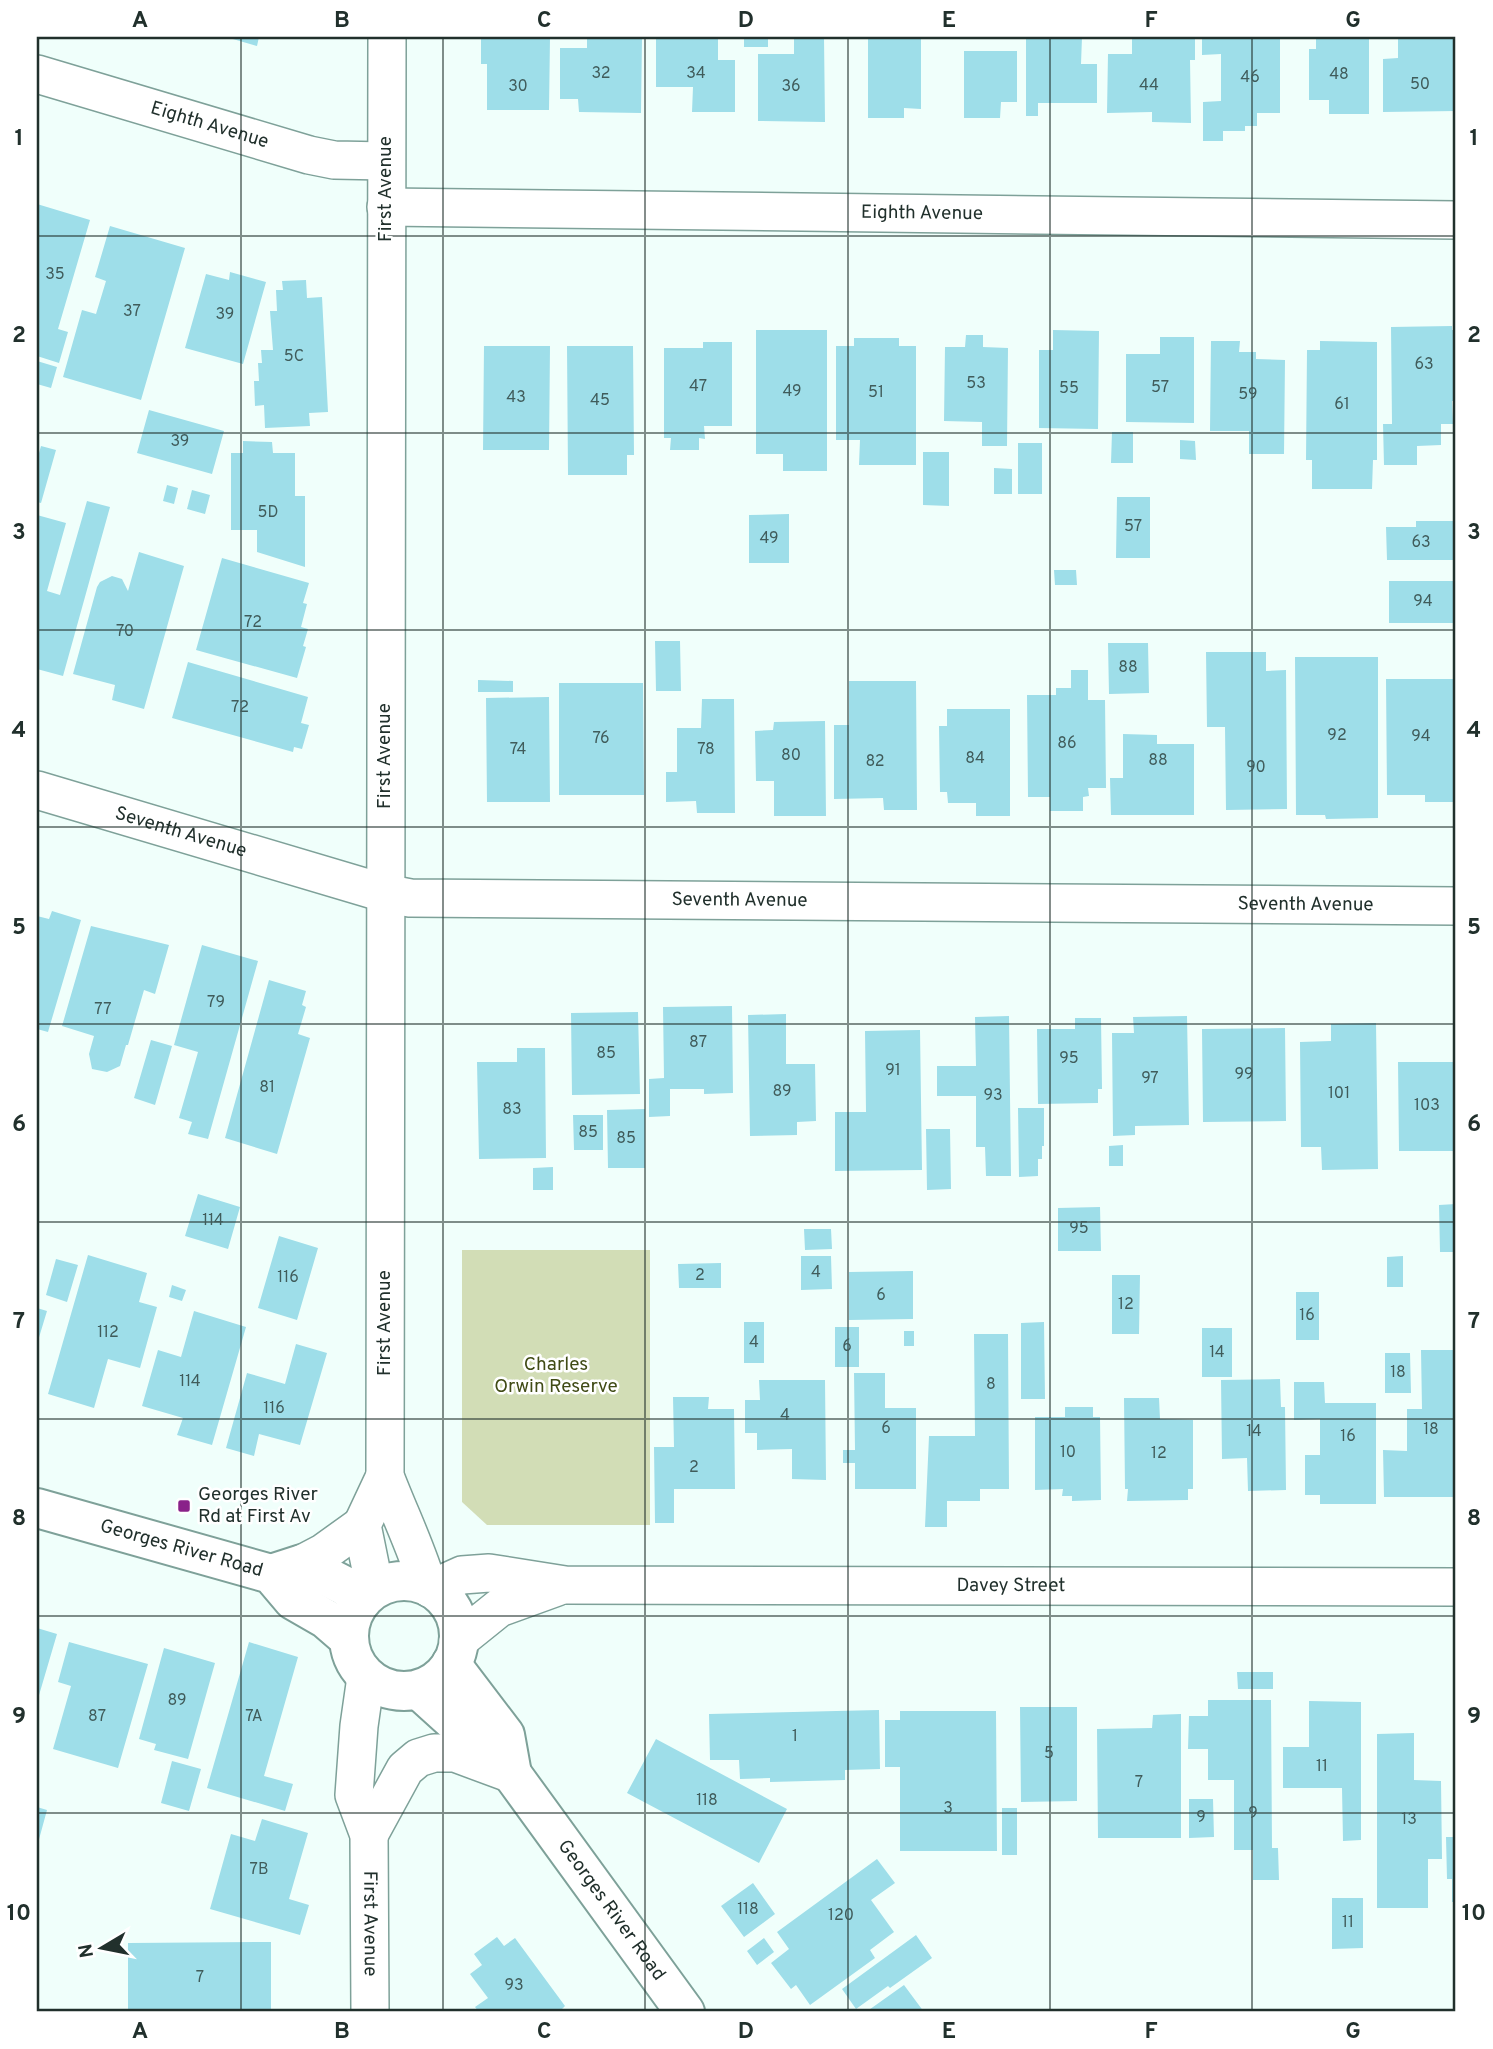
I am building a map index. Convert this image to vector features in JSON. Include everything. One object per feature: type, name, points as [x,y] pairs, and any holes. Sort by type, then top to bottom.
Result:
[{"type":"street","name":"First Avenue","points":[[387,37],[385,1476],[430,1588]]},
{"type":"street","name":"Eighth Avenue","points":[[37,74],[309,156],[334,160],[386,161]]},
{"type":"street","name":"Eighth Avenue","points":[[386,207],[1456,220]]},
{"type":"street","name":"Seventh Avenue","points":[[37,790],[384,893],[410,898],[1456,906]]},
{"type":"street","name":"First Avenue","points":[[362,1525],[385,1476]]},
{"type":"street","name":"Georges River Road","points":[[37,1508],[287,1569],[293,1600],[326,1619],[348,1638]]},
{"type":"street","points":[[287,1569],[323,1553],[362,1525]]},
{"type":"street","points":[[362,1525],[368,1595]]},
{"type":"street","points":[[287,1569],[368,1595]]},
{"type":"street","name":"Davey Street","points":[[430,1588],[462,1575],[489,1573],[565,1585],[1456,1587]]},
{"type":"street","points":[[402,1581],[430,1588],[441,1596],[455,1616],[455,1653],[442,1676],[431,1685],[419,1690],[400,1692],[382,1687],[366,1677],[357,1666],[348,1638],[354,1612],[368,1595],[388,1583],[402,1581]]},
{"type":"street","name":"Davey Street","points":[[455,1653],[499,1608],[524,1597],[565,1585]]},
{"type":"street","name":"Georges River Road","points":[[455,1653],[505,1735],[512,1774]]},
{"type":"street","name":"First Avenue","points":[[366,1677],[354,1795],[369,1835],[370,2012]]},
{"type":"street","name":"Georges River Road","points":[[419,1690],[512,1774],[685,2012]]},
{"type":"street","name":"First Avenue","points":[[369,1835],[405,1769],[418,1758],[434,1753],[455,1753],[512,1774]]},
{"type":"green space","name":"Charles Orwin Reserve","points":[[462,1250],[650,1250],[650,1525],[487,1525],[462,1502]]},
{"type":"building","points":[[226,37],[259,37],[257,46]]},
{"type":"building","points":[[481,37],[550,37],[549,110],[487,110],[487,64],[481,64]]},
{"type":"building","points":[[587,37],[642,37],[641,113],[579,112],[578,99],[560,99],[560,48],[587,48]]},
{"type":"building","points":[[656,37],[718,37],[718,60],[735,60],[735,112],[692,112],[693,87],[656,87]]},
{"type":"building","points":[[744,37],[768,37],[768,47],[744,47]]},
{"type":"building","points":[[794,37],[824,37],[825,122],[758,121],[758,54],[794,54]]},
{"type":"building","points":[[868,37],[921,37],[921,109],[904,108],[904,118],[868,118]]},
{"type":"building","points":[[1026,37],[1082,37],[1081,64],[1097,64],[1097,103],[1038,103],[1038,116],[1026,116]]},
{"type":"building","points":[[1132,37],[1195,37],[1195,60],[1190,60],[1191,123],[1152,122],[1152,112],[1107,113],[1108,54],[1132,54]]},
{"type":"building","points":[[1202,37],[1280,37],[1280,113],[1257,113],[1257,126],[1245,126],[1245,131],[1223,131],[1223,141],[1203,141],[1203,102],[1221,101],[1221,54],[1202,55]]},
{"type":"building","points":[[1316,37],[1369,37],[1369,114],[1329,114],[1329,100],[1309,100],[1309,49],[1316,49]]},
{"type":"building","points":[[1398,37],[1456,37],[1456,111],[1383,112],[1383,59],[1398,58]]},
{"type":"building","points":[[964,51],[1017,51],[1017,102],[1001,102],[1000,118],[964,118]]},
{"type":"building","points":[[37,204],[90,220],[58,329],[68,332],[59,363],[37,356]]},
{"type":"building","points":[[110,226],[185,248],[141,400],[63,377],[82,310],[96,314],[106,281],[95,277]]},
{"type":"building","points":[[230,272],[266,282],[243,364],[185,348],[206,274],[229,280]]},
{"type":"building","points":[[306,280],[307,298],[322,297],[328,412],[309,413],[310,426],[265,428],[264,405],[255,406],[254,381],[259,381],[258,363],[262,363],[261,350],[273,350],[270,311],[277,311],[276,290],[283,290],[282,281]]},
{"type":"building","points":[[1452,326],[1452,330],[1456,330],[1456,401],[1452,401],[1453,424],[1441,424],[1441,445],[1417,446],[1417,465],[1384,465],[1383,424],[1392,424],[1391,327]]},
{"type":"building","points":[[756,330],[827,330],[827,471],[783,471],[783,454],[756,454]]},
{"type":"building","points":[[1053,330],[1099,331],[1098,429],[1039,428],[1039,350],[1053,350]]},
{"type":"building","points":[[966,335],[983,335],[983,347],[1008,348],[1007,446],[982,446],[982,422],[944,421],[945,347],[965,347]]},
{"type":"building","points":[[1160,337],[1194,337],[1194,423],[1126,422],[1126,354],[1160,354]]},
{"type":"building","points":[[854,338],[899,338],[899,346],[916,346],[916,465],[859,465],[860,440],[836,440],[836,346],[854,346]]},
{"type":"building","points":[[1211,341],[1240,341],[1239,352],[1256,352],[1256,359],[1285,360],[1284,454],[1249,454],[1249,431],[1210,431]]},
{"type":"building","points":[[1320,341],[1377,342],[1377,460],[1373,460],[1372,489],[1312,489],[1312,460],[1306,460],[1307,350],[1320,350]]},
{"type":"building","points":[[703,342],[732,342],[732,426],[704,426],[705,439],[699,438],[699,450],[670,450],[671,438],[664,438],[664,348],[703,348]]},
{"type":"building","points":[[484,346],[550,346],[549,450],[483,450]]},
{"type":"building","points":[[567,346],[633,346],[634,455],[627,455],[627,475],[568,475]]},
{"type":"building","points":[[37,361],[57,367],[51,388],[37,384]]},
{"type":"building","points":[[149,410],[224,431],[212,474],[137,453]]},
{"type":"building","points":[[1112,432],[1133,432],[1133,463],[1111,463]]},
{"type":"building","points":[[1180,440],[1195,441],[1196,460],[1180,459]]},
{"type":"building","points":[[243,441],[272,442],[273,453],[295,453],[295,496],[305,496],[305,567],[257,552],[257,530],[231,530],[231,453],[243,453]]},
{"type":"building","points":[[1018,443],[1042,443],[1042,494],[1018,494]]},
{"type":"building","points":[[41,446],[56,450],[41,503],[37,502],[37,460]]},
{"type":"building","points":[[923,452],[949,452],[949,506],[923,505]]},
{"type":"building","points":[[994,468],[1012,469],[1012,494],[994,494]]},
{"type":"building","points":[[167,485],[178,488],[174,504],[163,501]]},
{"type":"building","points":[[192,490],[210,495],[205,514],[187,509]]},
{"type":"building","points":[[1117,497],[1150,497],[1150,558],[1116,558]]},
{"type":"building","points":[[87,501],[110,507],[63,676],[37,669],[37,515],[66,523],[47,591],[60,595]]},
{"type":"building","points":[[789,514],[789,563],[749,563],[749,515]]},
{"type":"building","points":[[1416,521],[1456,521],[1456,560],[1387,560],[1386,527],[1416,527]]},
{"type":"building","points":[[139,552],[184,566],[144,709],[112,700],[115,685],[73,674],[97,587],[100,582],[112,576],[122,579],[128,591]]},
{"type":"building","points":[[222,558],[309,583],[303,603],[307,604],[301,627],[308,629],[303,646],[306,647],[297,678],[196,650]]},
{"type":"building","points":[[1054,570],[1076,570],[1077,585],[1055,585]]},
{"type":"building","points":[[1389,581],[1456,581],[1456,623],[1389,623]]},
{"type":"building","points":[[655,641],[680,641],[681,691],[656,691]]},
{"type":"building","points":[[1108,643],[1148,643],[1149,693],[1109,694]]},
{"type":"building","points":[[1206,652],[1266,652],[1266,671],[1286,670],[1287,809],[1226,810],[1225,727],[1207,727]]},
{"type":"building","points":[[1295,657],[1378,657],[1378,818],[1326,819],[1325,815],[1296,815]]},
{"type":"building","points":[[188,662],[308,697],[301,723],[309,725],[302,749],[294,747],[293,752],[172,718]]},
{"type":"building","points":[[1071,670],[1088,670],[1088,700],[1105,700],[1106,788],[1088,788],[1089,796],[1083,797],[1083,811],[1050,811],[1050,797],[1028,797],[1027,695],[1056,695],[1056,688],[1071,688]]},
{"type":"building","points":[[1386,679],[1456,679],[1456,802],[1425,802],[1425,795],[1387,795]]},
{"type":"building","points":[[478,680],[513,681],[513,692],[478,692]]},
{"type":"building","points":[[849,681],[916,681],[917,810],[884,810],[883,798],[834,799],[834,725],[849,725]]},
{"type":"building","points":[[559,683],[643,683],[644,795],[559,795]]},
{"type":"building","points":[[549,697],[550,802],[487,802],[486,698]]},
{"type":"building","points":[[702,699],[734,699],[735,813],[697,813],[696,801],[666,802],[666,772],[677,772],[677,728],[701,728]]},
{"type":"building","points":[[947,709],[1010,709],[1010,816],[976,816],[976,803],[948,803],[947,792],[940,792],[939,726],[947,726]]},
{"type":"building","points":[[825,721],[826,816],[774,816],[774,781],[756,781],[755,731],[773,730],[774,722]]},
{"type":"building","points":[[1123,734],[1157,735],[1157,744],[1194,744],[1194,815],[1111,815],[1110,778],[1123,778]]},
{"type":"building","points":[[52,911],[81,920],[48,1032],[37,1029],[37,916],[49,919]]},
{"type":"building","points":[[91,926],[169,945],[155,994],[144,990],[120,1066],[107,1072],[92,1069],[89,1054],[94,1036],[62,1026]]},
{"type":"building","points":[[202,945],[258,961],[208,1139],[188,1134],[192,1122],[179,1118],[198,1052],[174,1045]]},
{"type":"building","points":[[269,980],[306,991],[302,1005],[306,1007],[298,1034],[310,1038],[277,1154],[225,1138]]},
{"type":"building","points":[[732,1006],[733,1093],[704,1094],[704,1089],[670,1089],[670,1116],[649,1117],[649,1079],[664,1078],[663,1007]]},
{"type":"building","points":[[638,1012],[640,1094],[572,1095],[571,1013]]},
{"type":"building","points":[[786,1014],[786,1064],[815,1064],[816,1121],[797,1122],[797,1135],[750,1136],[748,1015]]},
{"type":"building","points":[[1009,1016],[1011,1176],[986,1176],[985,1147],[976,1147],[976,1096],[937,1096],[937,1066],[976,1066],[975,1017]]},
{"type":"building","points":[[1187,1016],[1189,1125],[1135,1126],[1135,1135],[1113,1136],[1112,1033],[1134,1033],[1133,1017]]},
{"type":"building","points":[[1075,1018],[1101,1018],[1102,1089],[1098,1089],[1098,1103],[1038,1104],[1037,1029],[1075,1029]]},
{"type":"building","points":[[1376,1023],[1378,1169],[1322,1170],[1321,1147],[1301,1147],[1300,1042],[1331,1041],[1331,1024]]},
{"type":"building","points":[[1285,1028],[1286,1121],[1203,1122],[1202,1029]]},
{"type":"building","points":[[920,1030],[922,1170],[835,1171],[835,1112],[866,1112],[865,1031]]},
{"type":"building","points":[[151,1040],[172,1046],[155,1105],[134,1098]]},
{"type":"building","points":[[517,1048],[545,1048],[546,1158],[479,1159],[477,1062],[517,1062]]},
{"type":"building","points":[[1398,1062],[1456,1062],[1456,1151],[1399,1151]]},
{"type":"building","points":[[1018,1108],[1044,1108],[1044,1146],[1042,1159],[1038,1159],[1038,1176],[1019,1177]]},
{"type":"building","points":[[645,1109],[645,1168],[608,1168],[607,1110]]},
{"type":"building","points":[[573,1115],[603,1115],[603,1150],[574,1150]]},
{"type":"building","points":[[926,1129],[950,1129],[951,1189],[927,1190]]},
{"type":"building","points":[[1123,1145],[1123,1166],[1109,1166],[1109,1146]]},
{"type":"building","points":[[553,1167],[553,1190],[533,1190],[533,1168]]},
{"type":"building","points":[[198,1194],[240,1207],[228,1249],[185,1236]]},
{"type":"building","points":[[1456,1204],[1456,1252],[1440,1252],[1439,1205]]},
{"type":"building","points":[[1100,1207],[1101,1251],[1058,1251],[1058,1208]]},
{"type":"building","points":[[804,1229],[831,1229],[832,1249],[805,1250]]},
{"type":"building","points":[[279,1236],[318,1248],[297,1320],[258,1308]]},
{"type":"building","points":[[88,1255],[147,1273],[139,1302],[157,1307],[140,1368],[108,1359],[94,1408],[48,1394]]},
{"type":"building","points":[[801,1256],[831,1256],[832,1289],[801,1290]]},
{"type":"building","points":[[1403,1256],[1403,1287],[1387,1287],[1387,1257]]},
{"type":"building","points":[[56,1259],[78,1265],[67,1302],[46,1295]]},
{"type":"building","points":[[721,1263],[721,1288],[679,1288],[678,1264]]},
{"type":"building","points":[[913,1271],[913,1319],[849,1320],[849,1272]]},
{"type":"building","points":[[1112,1275],[1140,1275],[1139,1334],[1112,1334]]},
{"type":"building","points":[[172,1285],[186,1290],[182,1301],[169,1297]]},
{"type":"building","points":[[1296,1292],[1319,1292],[1319,1340],[1296,1340]]},
{"type":"building","points":[[37,1308],[47,1311],[37,1344]]},
{"type":"building","points":[[194,1311],[246,1327],[212,1445],[177,1435],[183,1418],[142,1406],[158,1350],[181,1357]]},
{"type":"building","points":[[744,1322],[764,1322],[764,1363],[744,1363]]},
{"type":"building","points":[[1044,1322],[1045,1399],[1021,1399],[1021,1323]]},
{"type":"building","points":[[835,1327],[859,1327],[859,1367],[835,1367]]},
{"type":"building","points":[[1202,1328],[1232,1328],[1232,1377],[1202,1377]]},
{"type":"building","points":[[904,1331],[914,1331],[914,1346],[904,1346]]},
{"type":"building","points":[[974,1334],[1008,1334],[1009,1489],[980,1489],[980,1501],[947,1501],[947,1527],[925,1527],[929,1436],[975,1436]]},
{"type":"building","points":[[296,1344],[327,1353],[300,1445],[259,1434],[254,1456],[226,1448],[247,1373],[285,1384]]},
{"type":"building","points":[[1421,1350],[1456,1350],[1456,1497],[1384,1497],[1383,1450],[1407,1451],[1407,1409],[1422,1409]]},
{"type":"building","points":[[1385,1353],[1410,1353],[1411,1393],[1385,1393]]},
{"type":"building","points":[[854,1373],[885,1373],[885,1408],[916,1408],[916,1489],[855,1489],[855,1463],[843,1463],[843,1450],[855,1450]]},
{"type":"building","points":[[1280,1379],[1281,1407],[1285,1407],[1286,1490],[1248,1491],[1247,1458],[1222,1459],[1221,1380]]},
{"type":"building","points":[[759,1380],[825,1380],[826,1480],[792,1479],[792,1449],[757,1450],[757,1433],[745,1433],[745,1400],[760,1400]]},
{"type":"building","points":[[1294,1382],[1324,1382],[1325,1403],[1376,1403],[1376,1504],[1320,1504],[1320,1495],[1305,1495],[1305,1455],[1320,1455],[1320,1419],[1294,1420]]},
{"type":"building","points":[[673,1397],[709,1397],[708,1409],[734,1409],[735,1489],[674,1489],[674,1523],[655,1523],[654,1447],[674,1447]]},
{"type":"building","points":[[1124,1398],[1159,1398],[1160,1419],[1193,1420],[1193,1489],[1188,1489],[1188,1500],[1127,1501]]},
{"type":"building","points":[[1065,1407],[1093,1407],[1093,1417],[1100,1417],[1101,1500],[1072,1501],[1072,1496],[1062,1496],[1063,1489],[1035,1490],[1035,1417],[1065,1417]]},
{"type":"building","points":[[37,1628],[57,1634],[37,1702]]},
{"type":"building","points":[[69,1642],[148,1664],[118,1768],[53,1749],[71,1686],[58,1682]]},
{"type":"building","points":[[249,1642],[298,1657],[264,1776],[293,1784],[285,1811],[207,1788]]},
{"type":"building","points":[[164,1648],[215,1663],[188,1759],[154,1750],[156,1744],[139,1739]]},
{"type":"building","points":[[1237,1672],[1273,1672],[1273,1689],[1238,1689]]},
{"type":"building","points":[[1208,1700],[1271,1700],[1272,1848],[1278,1848],[1279,1880],[1253,1880],[1253,1850],[1234,1850],[1234,1780],[1208,1780],[1208,1749],[1188,1749],[1189,1716],[1208,1716]]},
{"type":"building","points":[[1309,1701],[1361,1702],[1361,1840],[1343,1841],[1342,1788],[1283,1788],[1283,1747],[1309,1747]]},
{"type":"building","points":[[1020,1707],[1077,1707],[1077,1801],[1021,1802]]},
{"type":"building","points":[[879,1710],[880,1769],[845,1770],[845,1780],[770,1782],[770,1778],[740,1779],[739,1760],[710,1760],[709,1714]]},
{"type":"building","points":[[900,1711],[996,1711],[997,1851],[900,1851],[900,1767],[885,1767],[885,1720],[900,1720]]},
{"type":"building","points":[[1181,1714],[1181,1838],[1098,1838],[1097,1729],[1152,1728],[1153,1715]]},
{"type":"building","points":[[1414,1733],[1414,1780],[1441,1781],[1442,1859],[1428,1859],[1428,1908],[1377,1908],[1377,1734]]},
{"type":"building","points":[[656,1739],[787,1809],[759,1863],[627,1793]]},
{"type":"building","points":[[172,1761],[201,1769],[189,1811],[161,1803]]},
{"type":"building","points":[[1189,1799],[1213,1799],[1214,1837],[1189,1838]]},
{"type":"building","points":[[37,1807],[47,1810],[38,1843],[37,1843]]},
{"type":"building","points":[[1002,1808],[1017,1808],[1017,1855],[1002,1855]]},
{"type":"building","points":[[262,1819],[308,1833],[289,1899],[309,1905],[300,1935],[210,1909],[231,1834],[255,1841]]},
{"type":"building","points":[[1446,1837],[1456,1837],[1456,1902],[1452,1902],[1452,1879],[1447,1879]]},
{"type":"building","points":[[877,1859],[895,1883],[871,1900],[894,1932],[870,1950],[875,1958],[810,2005],[796,1985],[791,1989],[771,1963],[789,1949],[777,1932]]},
{"type":"building","points":[[753,1883],[775,1914],[744,1937],[721,1906]]},
{"type":"building","points":[[1332,1898],[1363,1898],[1363,1948],[1332,1949]]},
{"type":"building","points":[[916,1935],[932,1958],[856,2009],[842,1989]]},
{"type":"building","points":[[497,1937],[504,1946],[515,1938],[565,2006],[559,2012],[479,2012],[475,2007],[488,1998],[470,1974],[482,1965],[474,1954]]},
{"type":"building","points":[[764,1938],[774,1952],[757,1965],[747,1951]]},
{"type":"building","points":[[271,1942],[271,2012],[128,2012],[128,1943]]},
{"type":"building","points":[[904,1985],[924,2012],[866,2012]]},
{"type":"place","name":"Georges River Rd at First Av","points":[[184,1506]]}]
